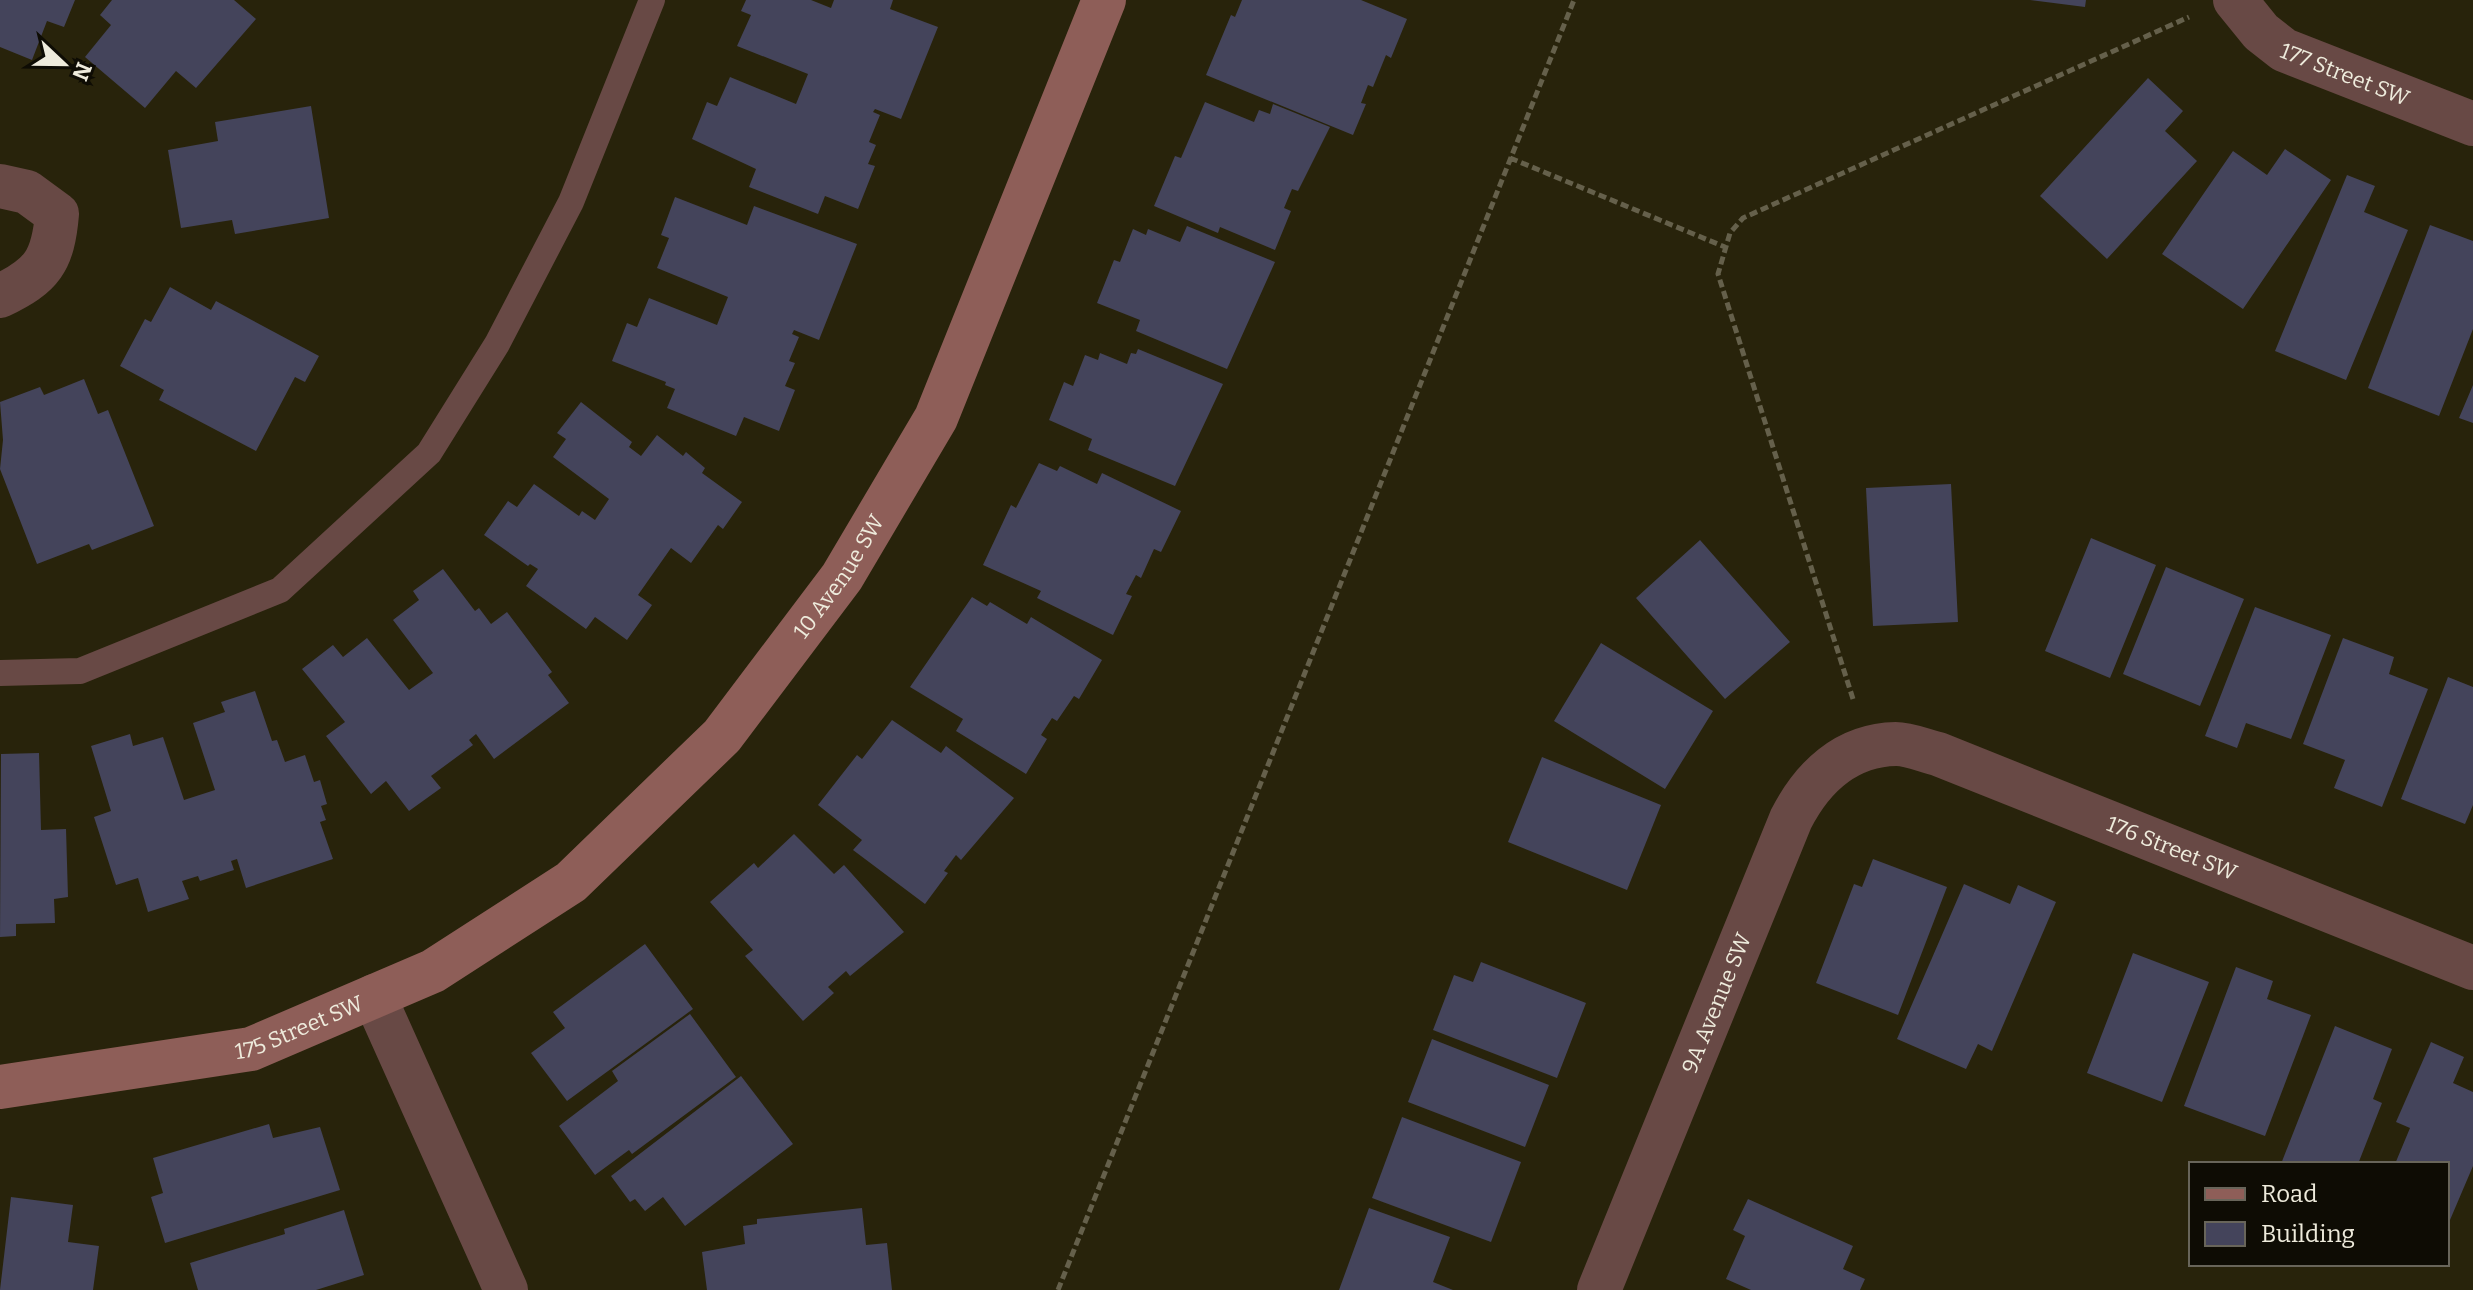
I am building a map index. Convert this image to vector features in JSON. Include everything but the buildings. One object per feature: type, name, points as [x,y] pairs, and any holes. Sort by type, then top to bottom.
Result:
[{"type":"street","name":"10 Avenue SW","points":[[374,996],[433,971],[571,882],[722,736],[842,577],[936,418],[1104,0]]},
{"type":"street","name":"177 Street SW","points":[[2216,6],[2261,32],[2284,50],[2473,124]]},
{"type":"street","points":[[0,186],[27,192],[57,214],[54,246],[30,282],[0,296]]},
{"type":"street","name":"176 Street SW","points":[[1869,749],[1897,744],[1938,754],[2473,968]]},
{"type":"street","name":"9A Avenue SW","points":[[1599,1290],[1791,819],[1805,791],[1819,775],[1839,760],[1869,749]]},
{"type":"street","name":"175 Street SW","points":[[0,1087],[251,1049],[374,996],[506,1290]]},
{"type":"lane","points":[[0,673],[80,671],[280,590],[429,453],[497,344],[571,202],[652,0]]},
{"type":"path","points":[[1058,1290],[1574,0]]},
{"type":"path","points":[[1869,749],[1722,289],[1718,274],[1730,233],[1743,218],[2216,6]]},
{"type":"path","points":[[1510,158],[1725,247]]}]
